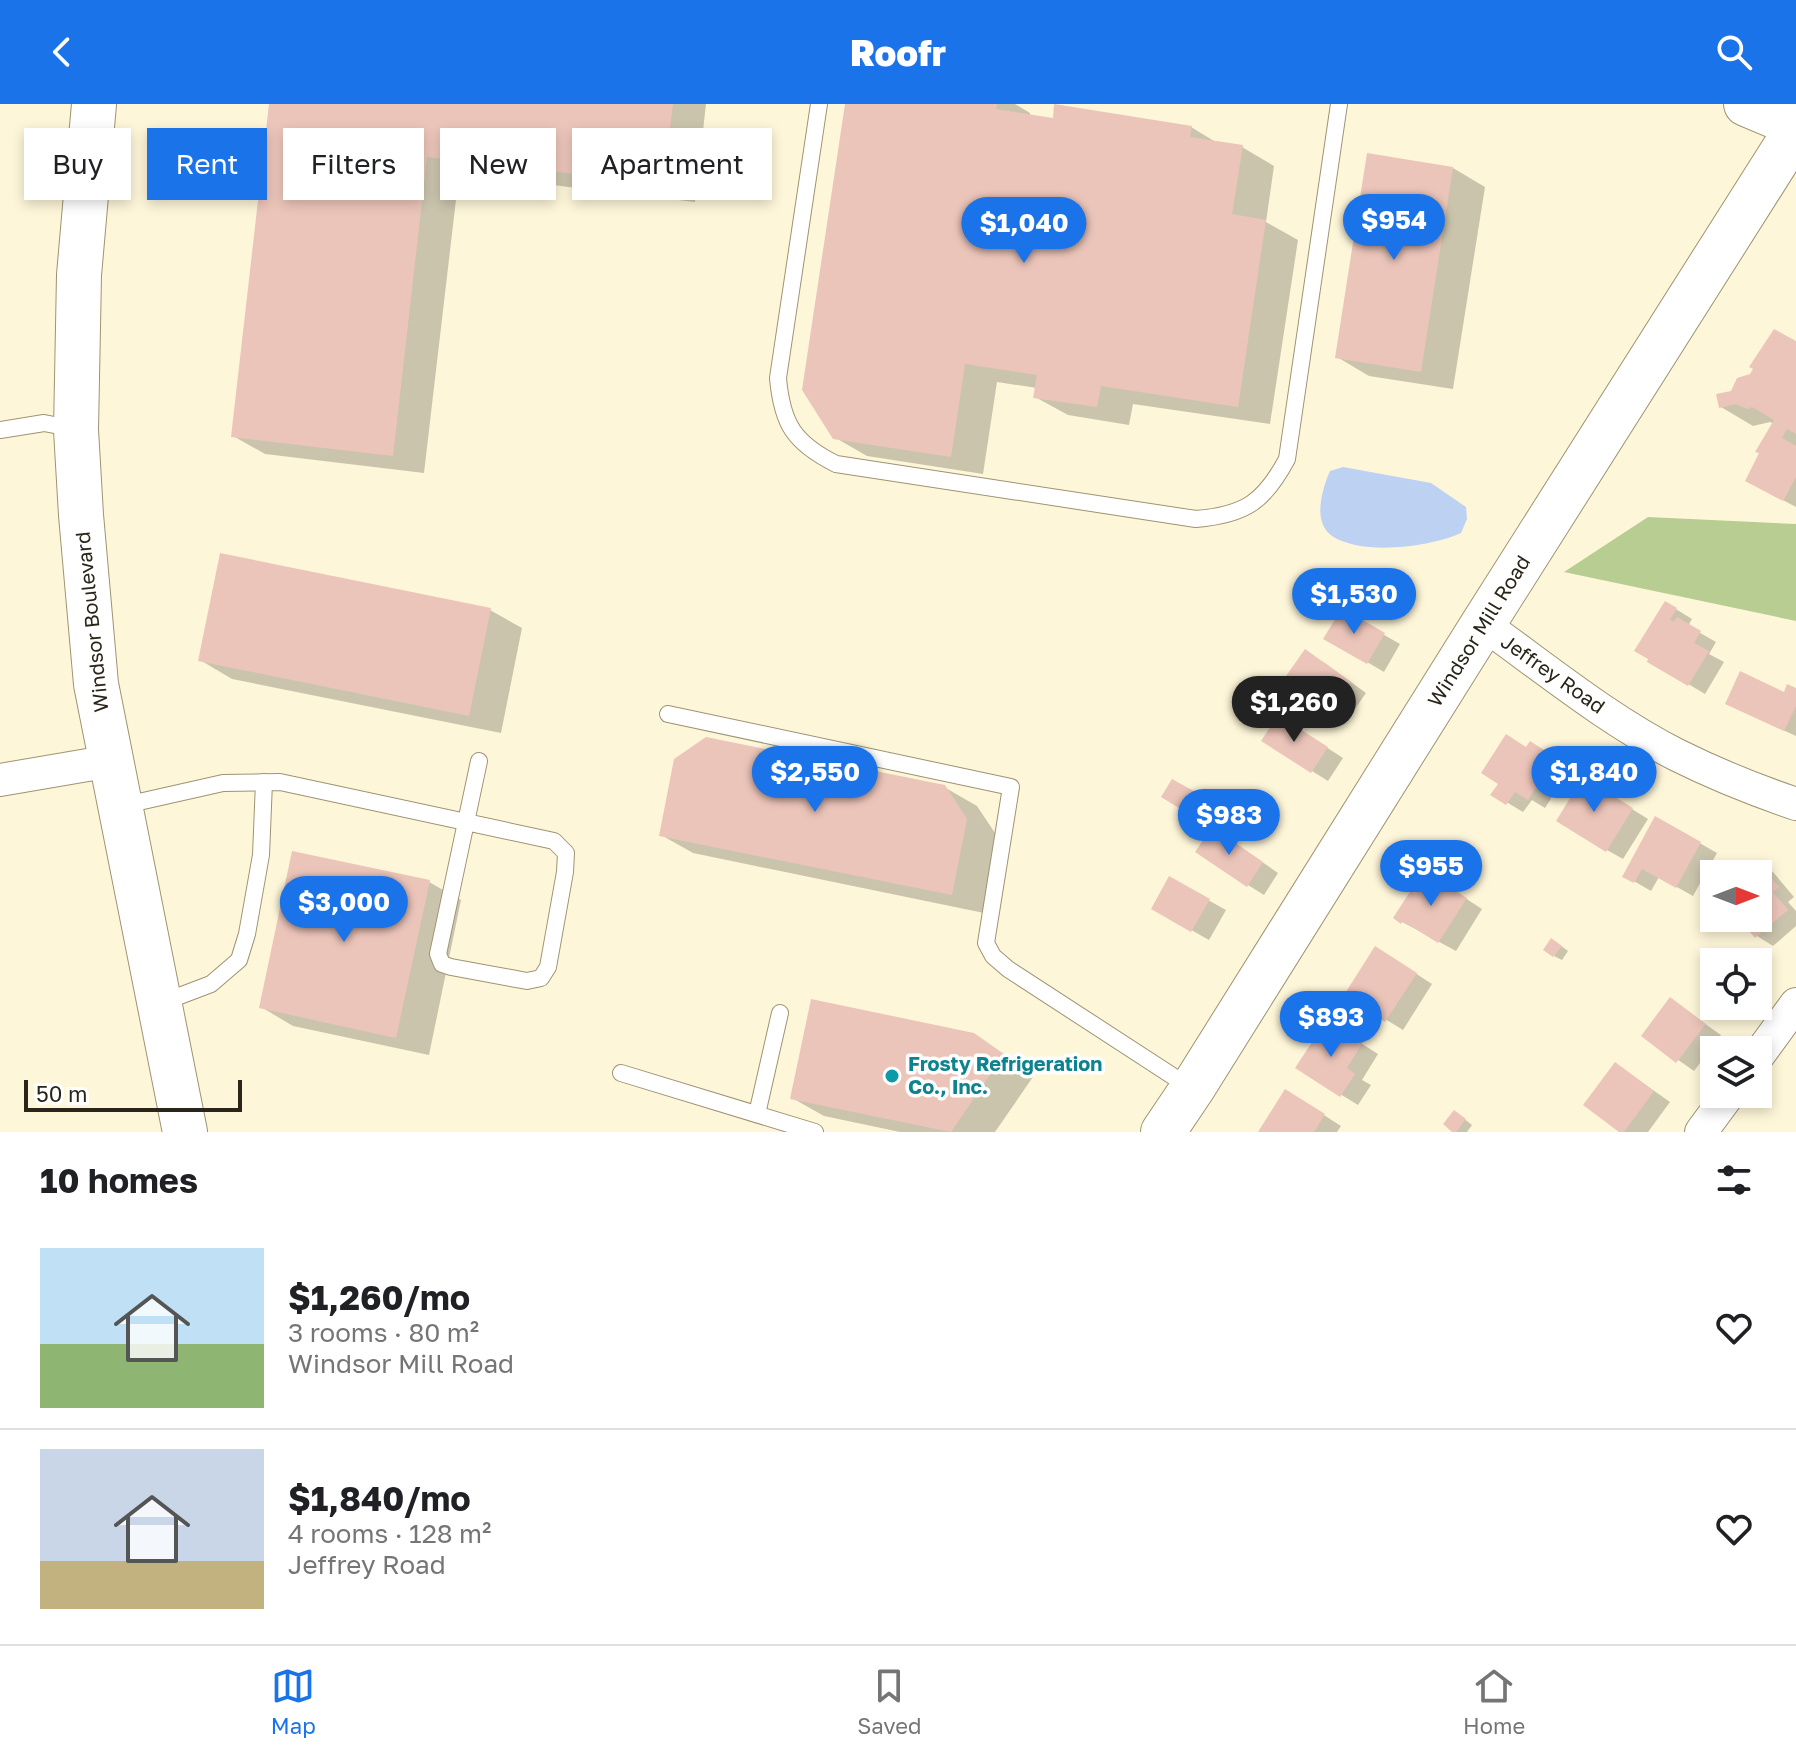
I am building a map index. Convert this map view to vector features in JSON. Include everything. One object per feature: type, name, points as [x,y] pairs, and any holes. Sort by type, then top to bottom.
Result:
[{"type":"main road","name":"Windsor Boulevard","points":[[94,104],[79,275],[76,430],[96,684],[185,1132]]},
{"type":"main road","points":[[1746,104],[1796,127]]},
{"type":"main road","name":"Windsor Mill Road","points":[[1163,1132],[1796,127]]},
{"type":"street","name":"Jeffrey Road","points":[[1483,624],[1624,724],[1675,754],[1744,786],[1796,804]]},
{"type":"street","points":[[0,780],[111,761]]},
{"type":"street","points":[[1772,1037],[1796,1004]]},
{"type":"street","points":[[1708,1130],[1721,1108]]},
{"type":"lane","points":[[819,104],[778,378],[780,404],[789,429],[813,452],[836,464],[1196,519],[1221,517],[1246,508],[1261,498],[1287,459],[1339,104]]},
{"type":"lane","points":[[0,430],[44,423],[76,430]]},
{"type":"lane","points":[[668,714],[1011,787],[986,943],[993,956],[1008,969],[1192,1089]]},
{"type":"lane","points":[[120,806],[223,783],[280,782],[465,821],[554,841],[566,853],[565,872],[548,967],[541,978],[527,981],[451,967],[442,964],[438,954],[465,821],[479,761]]},
{"type":"lane","points":[[160,1004],[211,984],[239,960],[247,934],[261,855],[264,782]]},
{"type":"lane","points":[[757,1114],[780,1013]]},
{"type":"lane","points":[[621,1073],[815,1132]]},
{"type":"green space","points":[[1648,517],[1796,524],[1796,621],[1564,572]]},
{"type":"water","points":[[1343,467],[1431,483],[1466,507],[1467,519],[1461,533],[1432,542],[1378,548],[1360,546],[1332,536],[1322,522],[1320,505],[1330,471]]},
{"type":"building","points":[[269,104],[673,104],[670,128],[572,128],[572,174],[556,172],[556,128],[440,128],[440,158],[427,157],[424,183],[424,128],[283,128],[283,200],[422,200],[393,456],[231,437],[258,200],[267,200]]},
{"type":"building","points":[[845,104],[997,104],[996,109],[1053,118],[1054,104],[1192,126],[1190,137],[1243,145],[1232,214],[1266,220],[1238,407],[1101,386],[1097,407],[1033,398],[1037,375],[965,364],[951,457],[833,439],[802,390]]},
{"type":"building","points":[[1367,153],[1453,167],[1421,372],[1335,358]]},
{"type":"building","points":[[1774,329],[1796,341],[1796,434],[1787,429],[1782,438],[1796,446],[1796,477],[1783,501],[1745,481],[1759,453],[1755,452],[1774,420],[1752,407],[1747,409],[1736,404],[1719,408],[1716,394],[1731,391],[1737,378],[1750,374],[1753,369],[1749,367]]},
{"type":"building","points":[[220,553],[491,608],[469,716],[198,661]]},
{"type":"building","points":[[1665,601],[1677,608],[1670,620],[1674,622],[1677,617],[1701,631],[1694,643],[1709,651],[1688,686],[1634,651]]},
{"type":"building","points":[[1342,608],[1385,633],[1367,664],[1323,639]]},
{"type":"building","points":[[1305,649],[1351,682],[1333,708],[1286,676]]},
{"type":"building","points":[[1740,671],[1784,692],[1787,684],[1796,688],[1796,706],[1784,731],[1725,704]]},
{"type":"building","points":[[1278,715],[1328,747],[1311,773],[1261,741]]},
{"type":"building","points":[[1506,734],[1526,747],[1530,741],[1558,759],[1553,766],[1550,765],[1528,800],[1515,792],[1506,805],[1490,795],[1498,784],[1481,773]]},
{"type":"building","points":[[706,737],[945,785],[967,819],[952,895],[659,836],[674,759]]},
{"type":"building","points":[[1583,777],[1633,808],[1606,852],[1556,821]]},
{"type":"building","points":[[1172,779],[1199,794],[1187,813],[1161,797]]},
{"type":"building","points":[[1655,816],[1701,842],[1676,888],[1642,869],[1634,883],[1622,877]]},
{"type":"building","points":[[1212,827],[1263,862],[1247,887],[1195,852]]},
{"type":"building","points":[[292,851],[430,880],[396,1038],[259,1008]]},
{"type":"building","points":[[1428,873],[1467,898],[1438,943],[1393,918],[1411,890],[1415,893]]},
{"type":"building","points":[[1169,876],[1210,899],[1191,932],[1151,909]]},
{"type":"building","points":[[1772,879],[1779,887],[1773,892],[1788,910],[1772,924]]},
{"type":"building","points":[[1551,938],[1562,946],[1553,957],[1543,950]]},
{"type":"building","points":[[1375,946],[1417,973],[1385,1022],[1344,995]]},
{"type":"building","points":[[1670,997],[1706,1024],[1676,1063],[1641,1036]]},
{"type":"building","name":"Frosty Refrigeration Co., Inc.","points":[[811,999],[974,1033],[1004,1054],[951,1132],[790,1099]]},
{"type":"building","points":[[1331,1022],[1363,1042],[1347,1068],[1355,1074],[1340,1097],[1295,1068],[1320,1030],[1325,1033]]},
{"type":"building","points":[[1615,1062],[1654,1091],[1624,1132],[1619,1132],[1583,1105]]},
{"type":"building","points":[[1285,1089],[1325,1114],[1314,1132],[1258,1132]]},
{"type":"building","points":[[1454,1110],[1466,1119],[1456,1132],[1452,1132],[1443,1124]]},
{"type":"place","name":"Frosty Refrigeration Co., Inc.","points":[[892,1076]]}]
